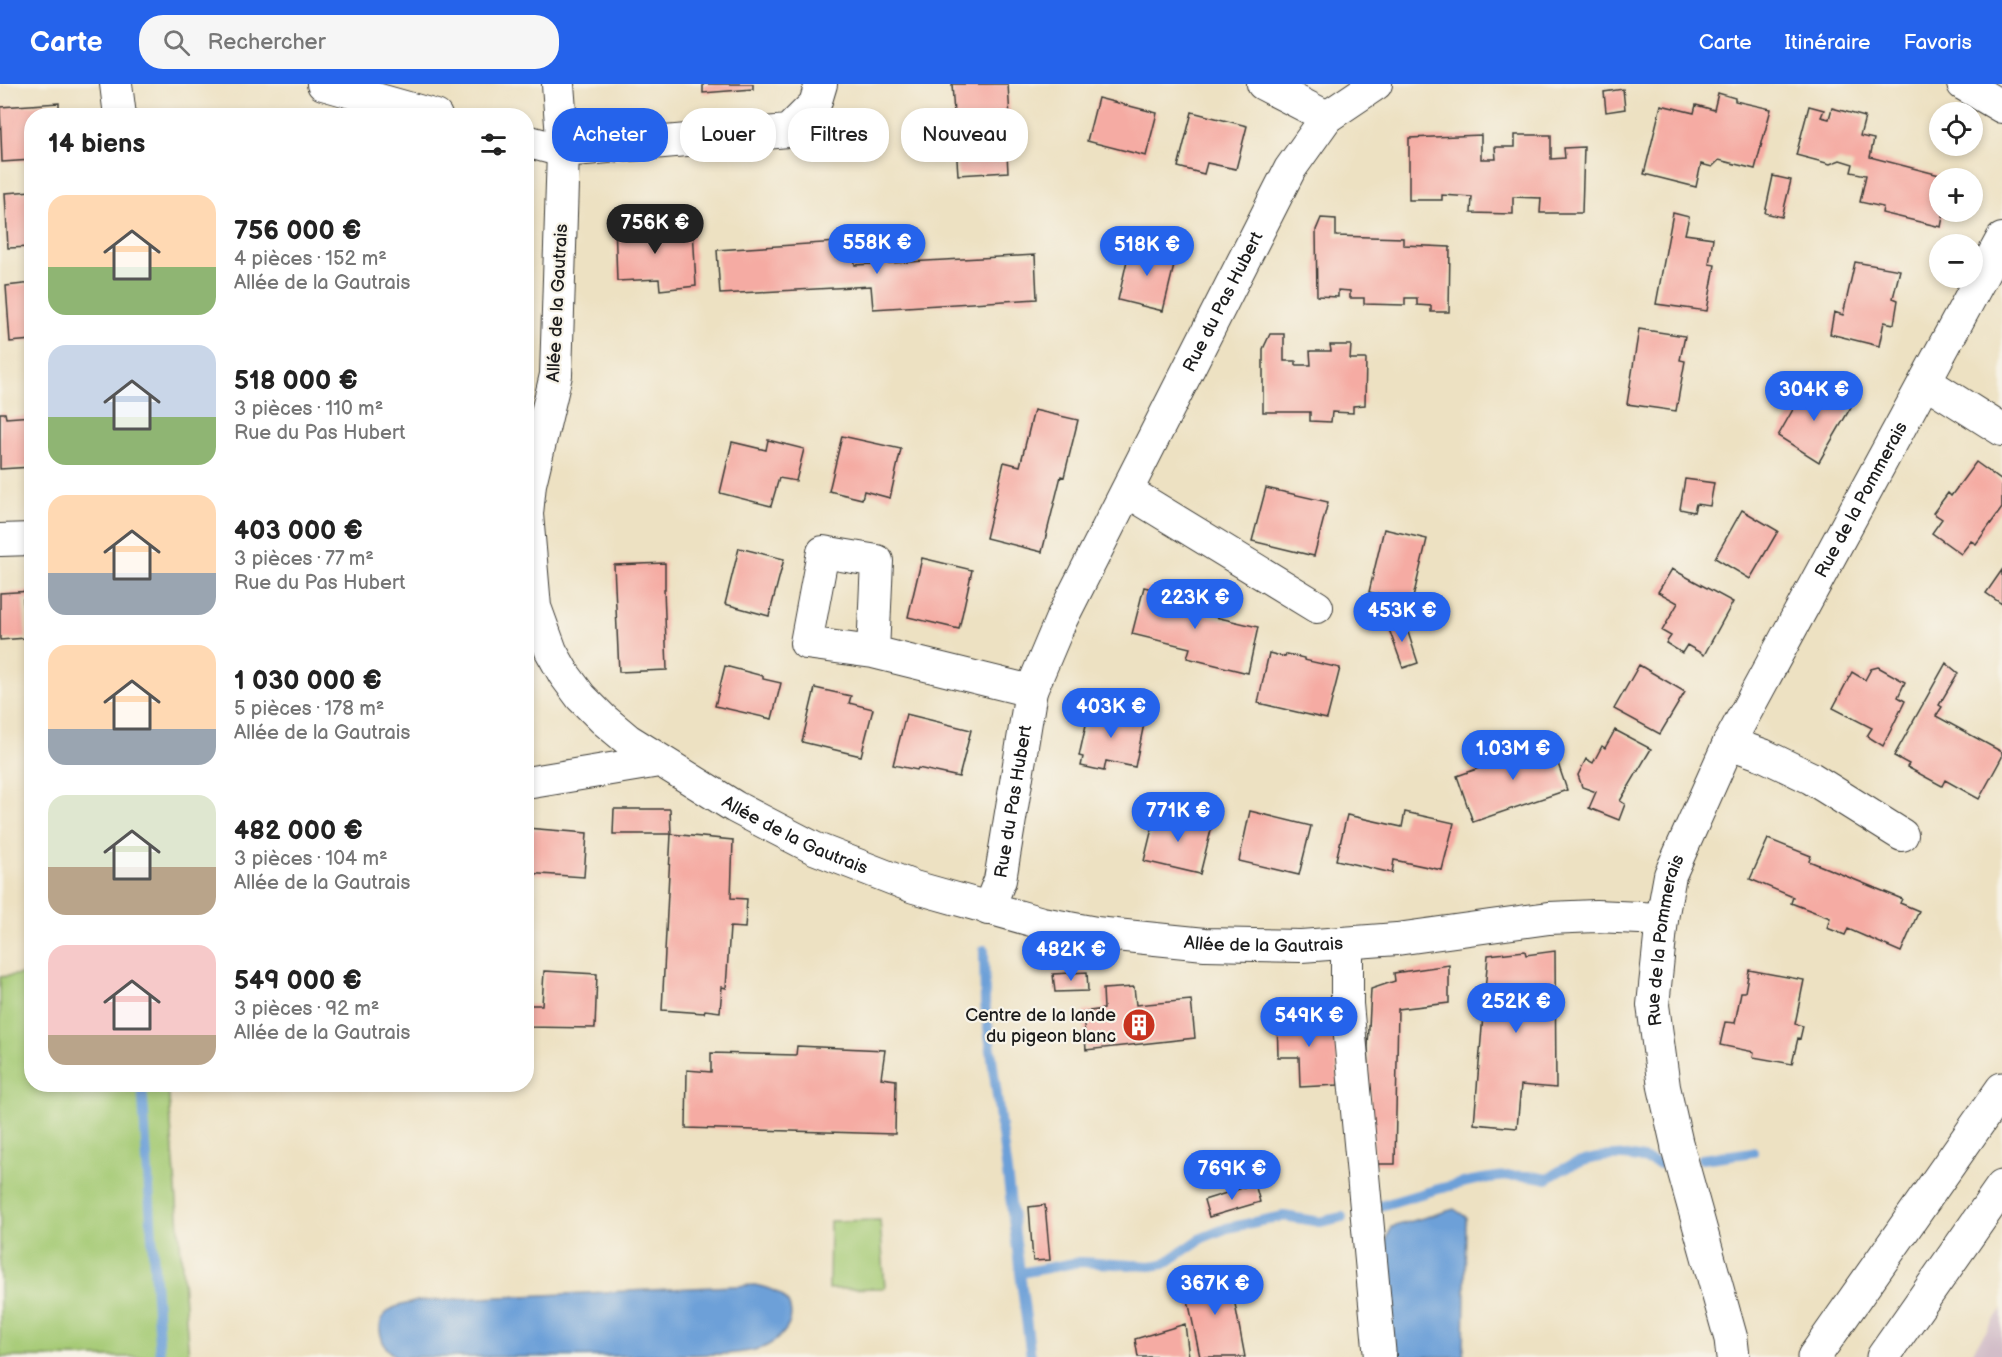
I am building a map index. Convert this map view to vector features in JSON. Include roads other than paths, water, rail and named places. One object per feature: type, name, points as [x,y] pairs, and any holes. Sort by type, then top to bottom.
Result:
[{"type":"highway","points":[[1814,1357],[2002,1089]]},
{"type":"highway","points":[[1678,1149],[1731,1339],[1733,1357]]},
{"type":"highway","points":[[1883,1357],[2002,1187]]},
{"type":"street","points":[[116,84],[119,108]]},
{"type":"street","points":[[323,84],[408,108]]},
{"type":"street","name":"Allée de la Gautrais","points":[[558,84],[560,108]]},
{"type":"street","points":[[668,142],[788,131],[815,104],[821,84]]},
{"type":"street","points":[[1263,84],[1327,117]]},
{"type":"street","name":"Rue du Pas Hubert","points":[[988,909],[1000,880],[1031,691],[1061,620],[1290,169],[1327,117],[1376,84]]},
{"type":"street","points":[[1963,84],[2002,107]]},
{"type":"street","points":[[534,143],[552,148]]},
{"type":"street","name":"Allée de la Gautrais","points":[[534,467],[556,375],[563,162]]},
{"type":"street","name":"Rue de la Pommerais","points":[[1678,1149],[1664,1087],[1653,1005],[1662,919],[1670,874],[1729,743],[2002,239]]},
{"type":"street","points":[[1926,382],[2002,430]]},
{"type":"street","points":[[1127,491],[1317,607]]},
{"type":"street","points":[[0,540],[24,539]]},
{"type":"street","name":"Allée de la Gautrais","points":[[534,614],[564,674],[581,697],[603,719],[659,760],[735,807],[814,848],[914,887],[988,909],[1096,933],[1146,939],[1255,946],[1347,944],[1549,918],[1596,916],[1662,919]]},
{"type":"street","points":[[873,652],[1031,691]]},
{"type":"street","points":[[1729,743],[1763,755],[1811,778],[1902,835]]},
{"type":"street","points":[[534,782],[659,760]]},
{"type":"street","points":[[1347,944],[1347,1004],[1380,1357]]},
{"type":"water","points":[[1454,1209],[1466,1217],[1464,1357],[1391,1357],[1384,1248],[1391,1227]]},
{"type":"water","points":[[755,1285],[770,1289],[783,1297],[789,1305],[790,1322],[781,1336],[774,1341],[758,1349],[741,1353],[397,1357],[383,1342],[380,1328],[384,1315],[390,1310],[417,1301]]},
{"type":"waterway","points":[[984,950],[985,1004],[1031,1357]]},
{"type":"waterway","points":[[143,1092],[160,1357]]},
{"type":"waterway","points":[[1702,1159],[1753,1152]]},
{"type":"waterway","points":[[1376,1207],[1461,1183],[1484,1179],[1506,1176],[1547,1179],[1569,1166],[1595,1158],[1626,1156],[1660,1164]]},
{"type":"waterway","points":[[1020,1273],[1080,1262],[1150,1266],[1164,1264],[1202,1238],[1227,1228],[1284,1216],[1320,1222],[1342,1217]]},
{"type":"place","name":"Centre de la lande du pigeon blanc","points":[[1139,1025]]}]
